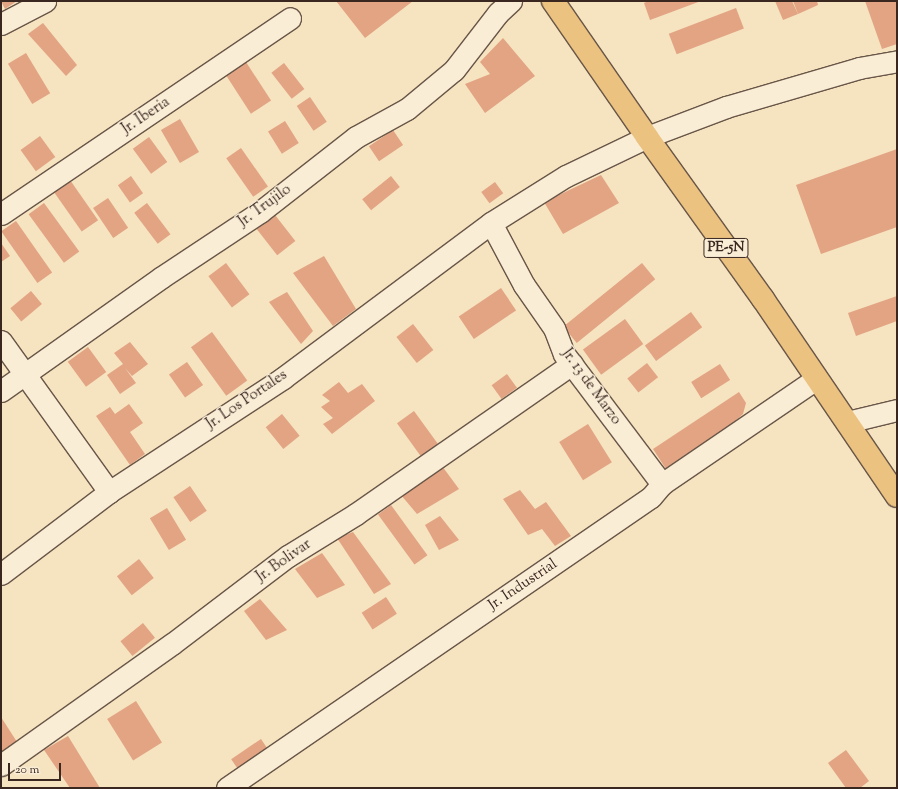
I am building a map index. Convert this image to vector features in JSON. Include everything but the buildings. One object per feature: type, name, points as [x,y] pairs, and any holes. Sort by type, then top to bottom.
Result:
[{"type":"highway","name":"PE-5N","points":[[553,1],[647,137],[763,299],[897,496]]},
{"type":"street","points":[[2,22],[45,1]]},
{"type":"street","name":"Jr. Trujilo","points":[[1,391],[162,276],[260,212],[356,137],[407,109],[454,70],[498,13],[512,1]]},
{"type":"street","name":"Jr. Iberia","points":[[1,214],[290,18]]},
{"type":"street","name":"Jr. Los Portales","points":[[1,574],[109,492],[283,378],[491,223],[566,176],[647,137],[726,107],[859,68],[897,61]]},
{"type":"street","name":"Jr. 13 de Marzo","points":[[491,223],[524,285],[554,328],[564,354],[662,484]]},
{"type":"street","points":[[1,341],[109,492]]},
{"type":"street","name":"Jr. Bolivar","points":[[1,765],[172,644],[288,556],[356,514],[572,364]]},
{"type":"street","name":"Jr. Industrial","points":[[227,788],[651,497],[662,484],[816,379]]},
{"type":"street","points":[[847,422],[897,410]]}]
